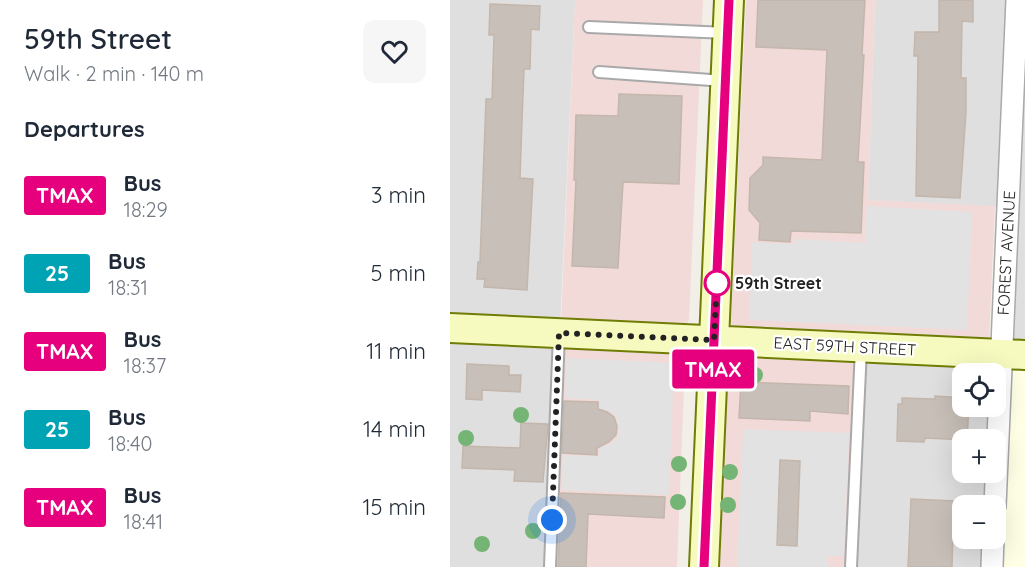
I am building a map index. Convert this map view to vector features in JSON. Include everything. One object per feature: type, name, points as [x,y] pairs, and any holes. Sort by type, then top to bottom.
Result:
[{"type":"main road","points":[[704,567],[729,0]]},
{"type":"main road","name":"EAST 59TH STREET","points":[[450,328],[1013,355]]},
{"type":"street","name":"FOREST AVENUE","points":[[996,495],[1013,355],[1017,0]]},
{"type":"street","points":[[992,567],[993,549]]},
{"type":"lane","points":[[590,27],[728,33]]},
{"type":"lane","points":[[599,72],[726,81]]},
{"type":"lane","points":[[550,567],[559,333]]},
{"type":"lane","points":[[851,567],[861,347]]},
{"type":"shaded area","points":[[450,0],[575,0],[549,567],[450,567]]},
{"type":"shaded area","points":[[575,0],[703,0],[689,320],[686,325],[561,323]]},
{"type":"shaded area","points":[[746,0],[875,0],[868,200],[995,206],[989,340],[734,329],[731,323]]},
{"type":"shaded area","points":[[875,0],[1025,0],[1025,567],[857,567],[865,360],[952,364],[952,417],[1006,417],[1006,367],[1018,208],[868,200]]},
{"type":"shaded area","points":[[867,206],[972,212],[967,330],[749,320],[752,242],[795,244],[796,239],[865,243]]},
{"type":"shaded area","points":[[565,347],[678,352],[683,355],[685,362],[677,567],[557,567]]},
{"type":"shaded area","points":[[739,354],[856,360],[846,567],[720,567],[728,362]]},
{"type":"shaded area","points":[[567,358],[674,363],[669,495],[562,490],[563,455],[599,456],[600,447],[612,443],[618,436],[619,430],[615,416],[611,412],[600,409],[600,400],[565,398]]},
{"type":"shaded area","points":[[1010,366],[1025,367],[1025,567],[1002,567],[1003,549],[1006,549],[1006,466]]},
{"type":"shaded area","points":[[743,429],[849,433],[844,556],[828,556],[828,567],[737,567]]},
{"type":"building","points":[[758,0],[865,0],[858,162],[864,162],[861,233],[791,231],[790,242],[759,240],[760,223],[749,210],[750,178],[763,165],[763,157],[822,160],[827,50],[756,47]]},
{"type":"building","points":[[939,0],[973,0],[973,22],[962,21],[961,78],[966,78],[966,112],[960,198],[916,196],[918,56],[914,56],[915,32],[939,32]]},
{"type":"building","points":[[490,4],[540,6],[539,30],[531,29],[530,69],[524,69],[520,178],[533,179],[527,290],[484,287],[485,279],[477,279],[478,262],[480,262],[486,99],[492,99],[494,35],[489,35]]},
{"type":"building","points":[[619,94],[682,96],[679,184],[623,182],[618,268],[572,266],[576,115],[618,116]]},
{"type":"building","points":[[467,364],[509,366],[509,375],[521,375],[520,392],[482,390],[482,400],[466,399]]},
{"type":"building","points":[[741,382],[849,386],[848,414],[810,411],[810,421],[739,418]]},
{"type":"building","points":[[935,396],[952,397],[952,417],[968,417],[968,429],[952,429],[952,439],[925,438],[924,442],[897,441],[898,404],[902,404],[902,398],[935,399]]},
{"type":"building","points":[[564,401],[598,402],[598,409],[614,417],[617,426],[616,435],[609,442],[597,448],[597,455],[562,453]]},
{"type":"building","points":[[521,423],[548,424],[543,482],[514,481],[515,470],[462,468],[463,446],[520,448]]},
{"type":"building","points":[[780,460],[800,461],[797,546],[777,545]]},
{"type":"building","points":[[561,493],[665,497],[664,518],[588,514],[586,567],[558,567]]},
{"type":"building","points":[[911,499],[952,501],[952,567],[908,567]]},
{"type":"bus line","name":"TMAX","points":[[704,567],[729,0]]},
{"type":"place","name":"59th Street","points":[[717,283]]},
{"type":"route","points":[[552,520],[559,333],[714,340],[717,280],[717,283]]}]
